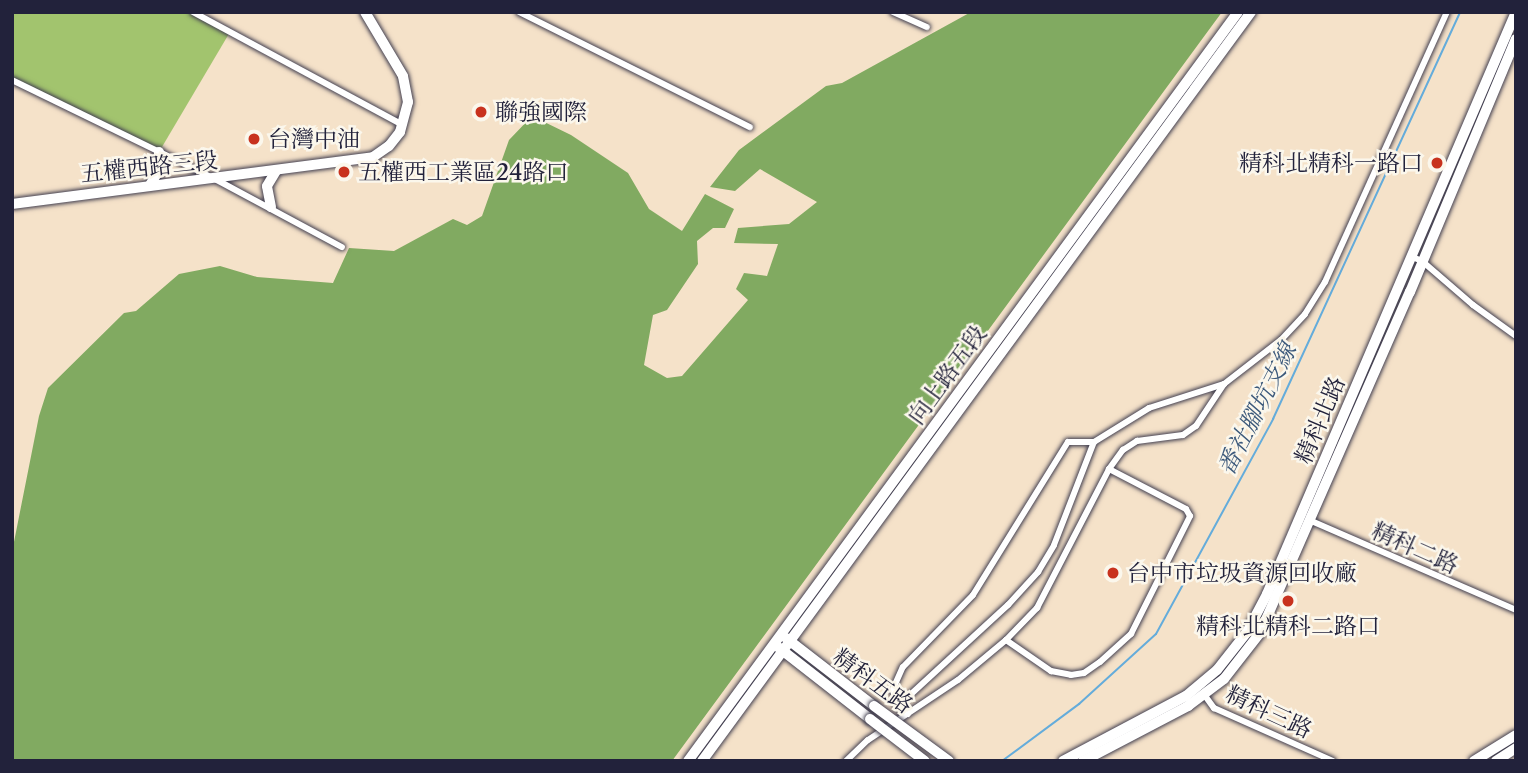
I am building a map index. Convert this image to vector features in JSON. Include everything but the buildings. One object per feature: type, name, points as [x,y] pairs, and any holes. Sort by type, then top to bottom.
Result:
[{"type":"main road","points":[[365,12],[406,83],[408,102],[403,125]]},
{"type":"main road","name":"向上路五段","points":[[688,761],[772,642],[1238,12]]},
{"type":"main road","name":"向上路五段","points":[[702,761],[1251,12]]},
{"type":"main road","name":"精科北路","points":[[1305,518],[1410,256],[1516,12]]},
{"type":"main road","name":"精科北路","points":[[1083,761],[1169,717],[1200,690],[1232,654],[1247,632],[1305,518],[1422,261],[1516,39]]},
{"type":"main road","name":"五權西路三段","points":[[12,204],[367,159],[389,146],[403,125]]},
{"type":"main road","points":[[150,185],[159,170],[159,152]]},
{"type":"main road","points":[[271,207],[266,192],[276,171]]},
{"type":"main road","name":"精科五路","points":[[780,632],[787,648],[870,719],[925,761]]},
{"type":"main road","name":"精科五路","points":[[772,642],[787,648],[874,706],[949,761]]},
{"type":"main road","name":"精科北路","points":[[1063,761],[1200,690]]},
{"type":"main road","points":[[1475,761],[1516,735]]},
{"type":"main road","points":[[1496,761],[1516,748]]},
{"type":"street","points":[[193,12],[403,125]]},
{"type":"street","points":[[519,12],[750,127]]},
{"type":"street","points":[[893,12],[927,27]]},
{"type":"street","points":[[908,714],[897,707],[893,689],[903,667],[973,595],[1068,442],[1094,442],[1149,408],[1224,383],[1281,340],[1305,314],[1325,282],[1447,12]]},
{"type":"street","points":[[12,80],[215,178],[342,247]]},
{"type":"street","points":[[1410,256],[1422,261],[1516,336]]},
{"type":"street","points":[[846,761],[868,740],[958,680],[1006,640],[1037,608],[1109,470],[1123,450],[1137,441],[1183,435],[1196,426],[1224,383]]},
{"type":"street","points":[[897,707],[1008,605],[1038,572],[1054,545],[1094,442]]},
{"type":"street","points":[[1006,640],[1051,671],[1072,676],[1084,673],[1100,662],[1131,634],[1190,516],[1186,509],[1109,470]]},
{"type":"street","name":"精科二路","points":[[1305,518],[1516,610]]},
{"type":"street","name":"精科三路","points":[[1200,690],[1214,708],[1333,761]]},
{"type":"green space","points":[[12,12],[193,12],[230,32],[159,152],[12,80]]},
{"type":"green space","points":[[971,12],[1222,12],[672,761],[12,761],[12,552],[39,416],[48,388],[124,313],[136,311],[179,274],[220,266],[257,277],[333,283],[349,248],[394,251],[453,219],[467,225],[482,216],[509,140],[532,116],[571,135],[628,173],[649,209],[682,231],[705,194],[734,209],[725,228],[713,228],[697,241],[698,264],[667,310],[653,315],[644,365],[667,378],[682,376],[748,300],[736,289],[744,273],[767,276],[778,244],[734,243],[738,228],[789,224],[817,202],[760,169],[735,191],[710,187],[739,150],[826,86],[842,83]]},
{"type":"waterway","name":"番社腳坑支線","points":[[1002,761],[1079,704],[1156,634],[1273,419],[1460,12]]},
{"type":"place","name":"聯強國際","points":[[481,112]]},
{"type":"place","name":"台灣中油","points":[[254,139]]},
{"type":"place","name":"精科北精科一路口","points":[[1437,163]]},
{"type":"place","name":"五權西工業區24路口","points":[[344,172]]},
{"type":"place","name":"台中市垃圾資源回收廠","points":[[1113,573]]},
{"type":"place","name":"精科北精科二路口","points":[[1288,601]]}]
